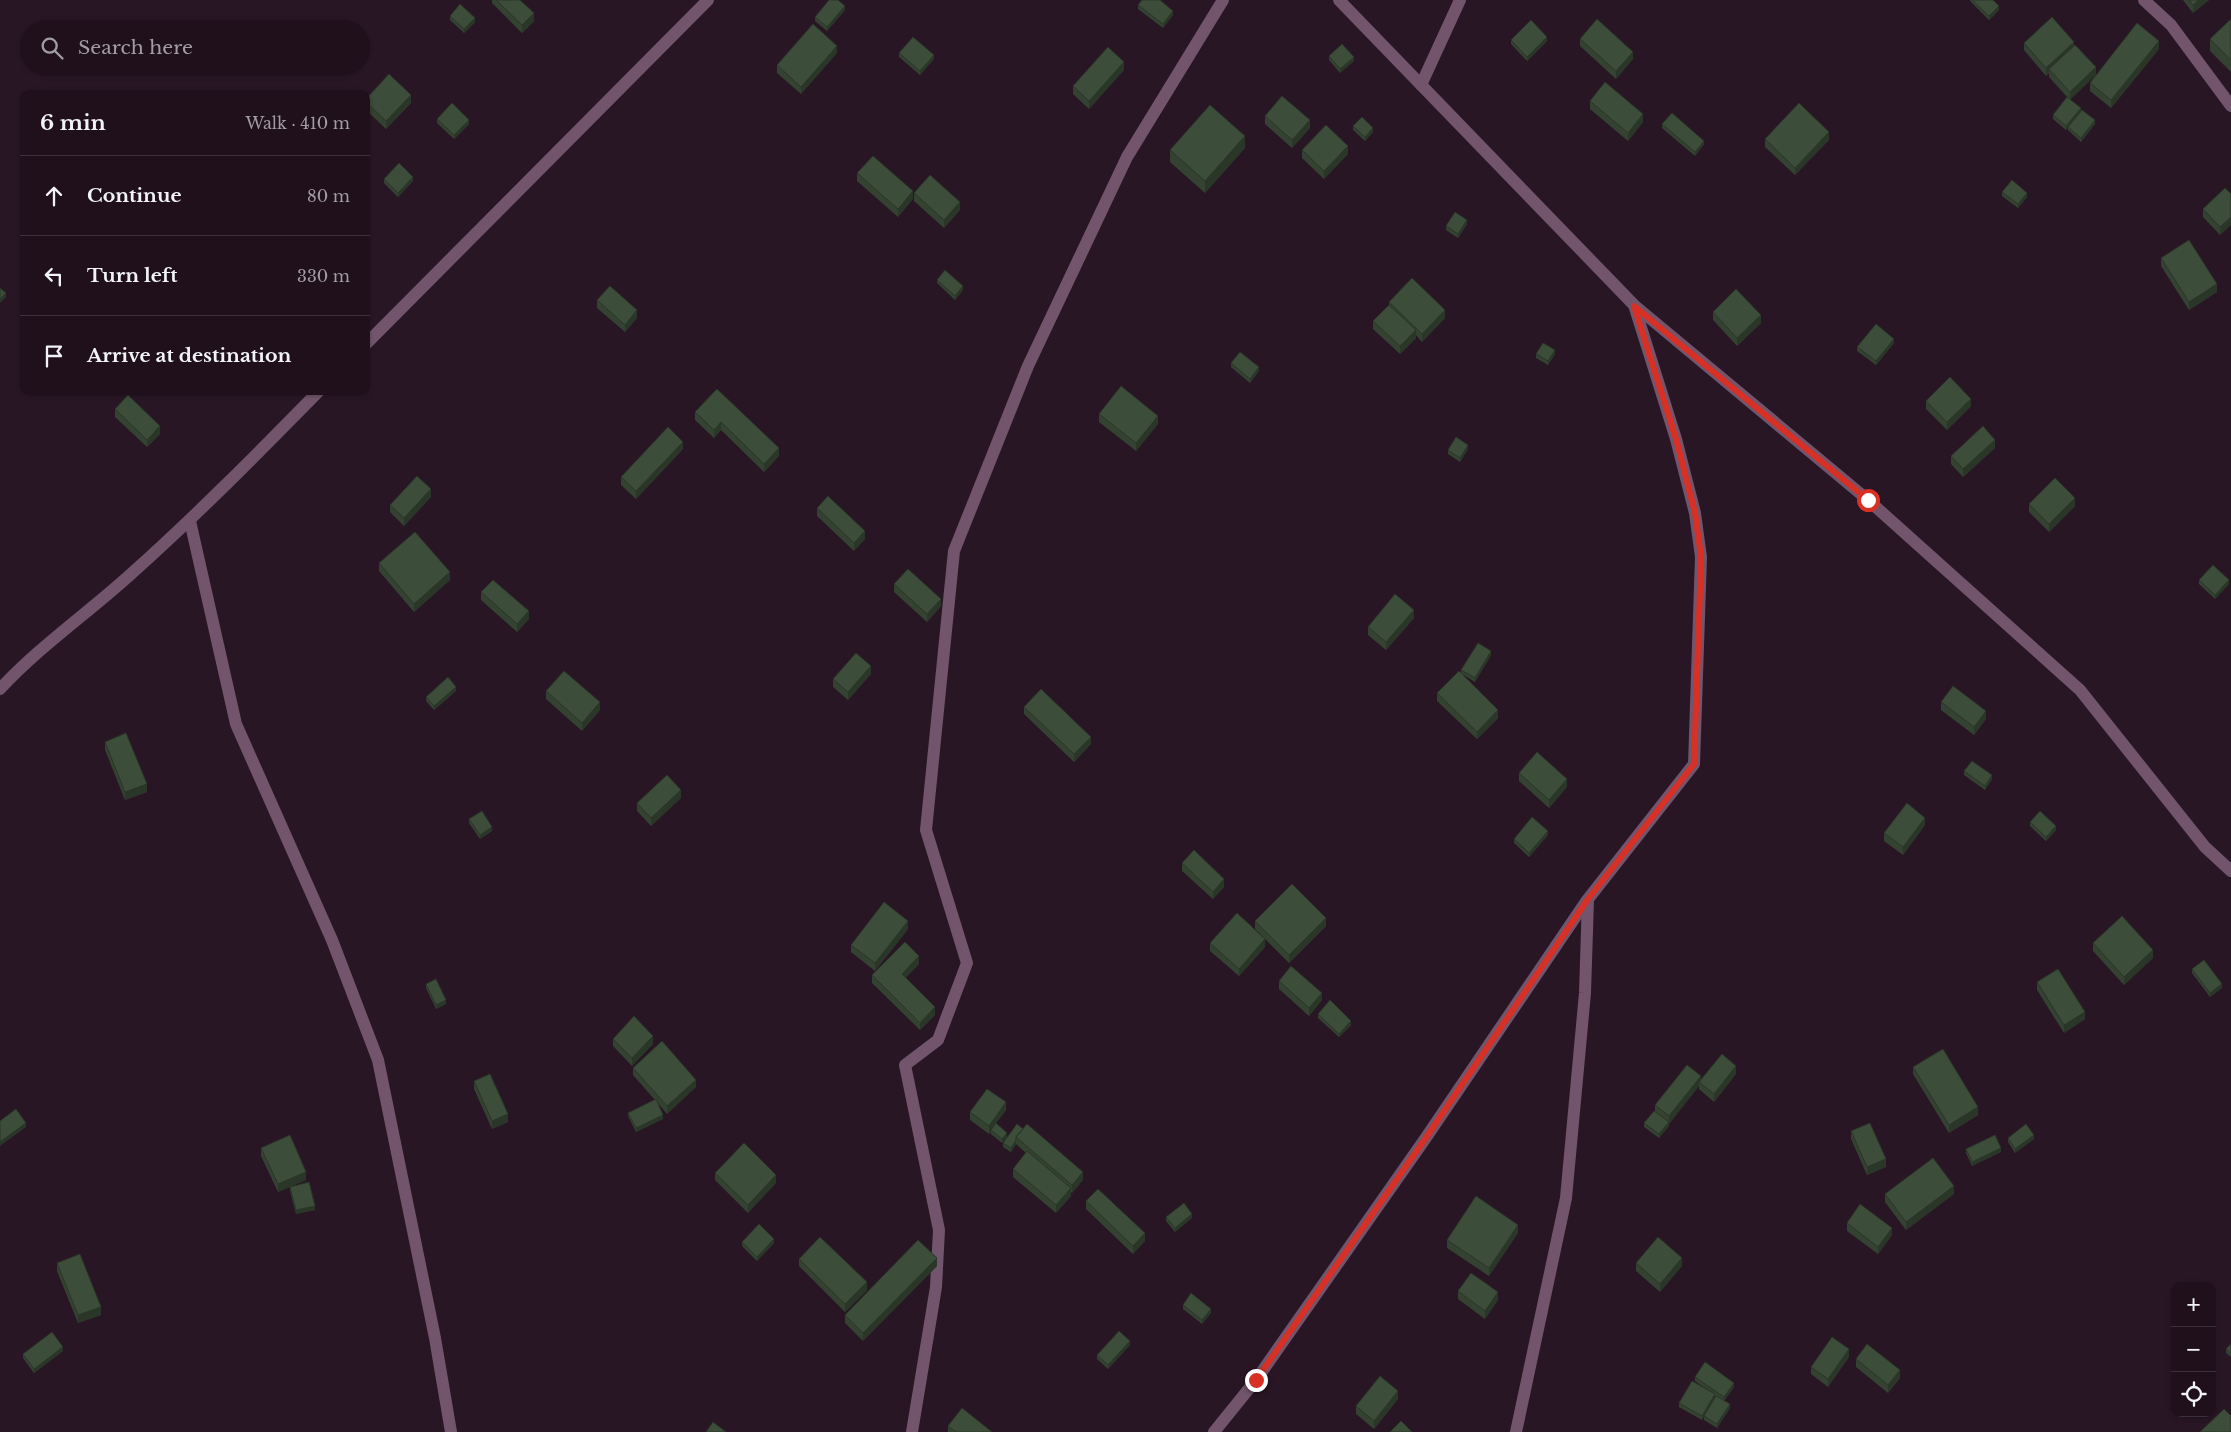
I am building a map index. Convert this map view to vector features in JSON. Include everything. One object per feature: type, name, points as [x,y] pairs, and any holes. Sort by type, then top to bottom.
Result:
[{"type":"street","points":[[370,340],[708,0]]},
{"type":"street","points":[[912,1432],[936,1287],[940,1230],[906,1065],[938,1040],[967,963],[926,830],[954,551],[1028,366],[1127,157],[1223,0]]},
{"type":"street","points":[[1339,0],[1634,306],[1868,500],[2080,690],[2205,847],[2231,871]]},
{"type":"street","points":[[1420,84],[1460,0]]},
{"type":"street","points":[[2144,0],[2171,25],[2231,106]]},
{"type":"street","points":[[1214,1432],[1248,1392],[1431,1131],[1588,899],[1694,764],[1701,557],[1695,513],[1676,439],[1634,306]]},
{"type":"street","points":[[0,689],[24,663],[110,593],[190,521],[315,395]]},
{"type":"street","points":[[190,521],[236,724],[332,940],[378,1060],[435,1338],[451,1432]]},
{"type":"street","points":[[1516,1432],[1566,1198],[1585,993],[1588,899]]},
{"type":"building","points":[[496,0],[520,0],[534,13],[522,25]]},
{"type":"building","points":[[829,0],[838,0],[845,6],[827,27],[815,17]]},
{"type":"building","points":[[1142,0],[1160,0],[1173,11],[1163,24],[1138,5]]},
{"type":"building","points":[[1972,0],[1993,0],[1999,6],[1989,16]]},
{"type":"building","points":[[2189,0],[2199,0],[2193,5]]},
{"type":"building","points":[[460,4],[475,18],[464,29],[450,16]]},
{"type":"building","points":[[2052,17],[2074,42],[2046,68],[2024,43]]},
{"type":"building","points":[[1597,19],[1633,52],[1616,71],[1580,39]]},
{"type":"building","points":[[2231,19],[2231,60],[2210,39]]},
{"type":"building","points":[[1531,20],[1547,37],[1527,57],[1511,40]]},
{"type":"building","points":[[2137,23],[2159,41],[2111,100],[2090,83]]},
{"type":"building","points":[[813,24],[837,46],[801,87],[777,65]]},
{"type":"building","points":[[913,37],[934,55],[920,71],[899,53]]},
{"type":"building","points":[[1342,44],[1354,57],[1340,69],[1329,56]]},
{"type":"building","points":[[2075,45],[2096,67],[2070,92],[2049,69]]},
{"type":"building","points":[[1108,47],[1124,62],[1089,101],[1073,86]]},
{"type":"building","points":[[389,74],[411,95],[386,121],[370,106],[370,95]]},
{"type":"building","points":[[1605,82],[1643,114],[1628,133],[1590,101]]},
{"type":"building","points":[[1282,96],[1310,120],[1292,140],[1265,116]]},
{"type":"building","points":[[2067,97],[2081,108],[2066,126],[2053,115]]},
{"type":"building","points":[[452,103],[469,120],[454,135],[437,119]]},
{"type":"building","points":[[1799,103],[1829,132],[1795,168],[1765,139]]},
{"type":"building","points":[[1210,105],[1245,136],[1205,181],[1170,150]]},
{"type":"building","points":[[2082,110],[2095,120],[2081,138],[2068,127]]},
{"type":"building","points":[[1672,113],[1704,141],[1695,152],[1662,124]]},
{"type":"building","points":[[1362,117],[1373,128],[1365,137],[1353,126]]},
{"type":"building","points":[[1326,125],[1348,146],[1324,171],[1302,150]]},
{"type":"building","points":[[873,156],[913,191],[898,209],[857,173]]},
{"type":"building","points":[[399,163],[413,177],[398,193],[384,179]]},
{"type":"building","points":[[930,175],[960,202],[944,220],[914,193]]},
{"type":"building","points":[[2012,180],[2027,193],[2018,204],[2002,192]]},
{"type":"building","points":[[2225,188],[2231,194],[2231,217],[2220,227],[2203,209]]},
{"type":"building","points":[[1455,212],[1467,220],[1458,234],[1446,226]]},
{"type":"building","points":[[2189,240],[2217,284],[2189,302],[2161,258]]},
{"type":"building","points":[[945,270],[963,286],[955,296],[937,280]]},
{"type":"building","points":[[1412,278],[1445,310],[1422,334],[1389,302]]},
{"type":"building","points":[[610,286],[637,310],[625,325],[597,300]]},
{"type":"building","points":[[0,288],[6,293],[0,299]]},
{"type":"building","points":[[1736,289],[1761,315],[1737,338],[1713,312]]},
{"type":"building","points":[[1389,305],[1416,330],[1400,346],[1373,321]]},
{"type":"building","points":[[1876,324],[1894,339],[1876,361],[1857,347]]},
{"type":"building","points":[[1543,343],[1555,350],[1548,361],[1536,354]]},
{"type":"building","points":[[1240,352],[1259,367],[1250,379],[1231,363]]},
{"type":"building","points":[[1950,377],[1971,399],[1947,422],[1926,401]]},
{"type":"building","points":[[1121,386],[1158,416],[1136,443],[1099,414]]},
{"type":"building","points":[[717,389],[779,448],[764,464],[721,422],[714,430],[695,412]]},
{"type":"building","points":[[128,395],[160,426],[147,440],[115,409]]},
{"type":"building","points":[[1983,426],[1995,440],[1963,469],[1951,456]]},
{"type":"building","points":[[668,427],[683,442],[636,491],[621,477]]},
{"type":"building","points":[[1456,437],[1468,445],[1460,458],[1448,450]]},
{"type":"building","points":[[417,476],[431,489],[404,518],[390,505]]},
{"type":"building","points":[[2055,478],[2075,498],[2049,524],[2029,504]]},
{"type":"building","points":[[828,496],[865,531],[854,543],[817,508]]},
{"type":"building","points":[[415,532],[450,572],[414,604],[379,563]]},
{"type":"building","points":[[2213,565],[2229,580],[2215,595],[2199,580]]},
{"type":"building","points":[[908,569],[941,599],[927,614],[894,584]]},
{"type":"building","points":[[493,580],[529,611],[517,624],[481,592]]},
{"type":"building","points":[[1395,594],[1414,610],[1386,642],[1368,627]]},
{"type":"building","points":[[1478,643],[1491,651],[1475,678],[1461,670]]},
{"type":"building","points":[[856,653],[871,666],[848,692],[833,679]]},
{"type":"building","points":[[564,671],[600,702],[582,723],[546,691]]},
{"type":"building","points":[[1459,671],[1498,710],[1477,732],[1437,693]]},
{"type":"building","points":[[448,677],[456,687],[434,706],[426,697]]},
{"type":"building","points":[[1953,686],[1986,711],[1974,727],[1941,702]]},
{"type":"building","points":[[1041,689],[1091,737],[1074,754],[1024,707]]},
{"type":"building","points":[[126,733],[147,784],[125,792],[105,742]]},
{"type":"building","points":[[1537,752],[1567,779],[1549,800],[1519,773]]},
{"type":"building","points":[[1972,761],[1992,775],[1985,786],[1964,771]]},
{"type":"building","points":[[667,775],[681,790],[651,818],[637,803]]},
{"type":"building","points":[[1907,803],[1925,818],[1903,847],[1884,833]]},
{"type":"building","points":[[482,811],[492,827],[480,835],[469,819]]},
{"type":"building","points":[[2040,811],[2056,826],[2046,837],[2030,822]]},
{"type":"building","points":[[1532,817],[1548,831],[1529,853],[1514,839]]},
{"type":"building","points":[[1194,850],[1224,879],[1213,892],[1182,863]]},
{"type":"building","points":[[1292,884],[1326,918],[1289,955],[1255,921]]},
{"type":"building","points":[[884,902],[908,921],[875,963],[851,945]]},
{"type":"building","points":[[1237,913],[1265,939],[1239,969],[1210,943]]},
{"type":"building","points":[[2122,916],[2153,950],[2124,977],[2093,943]]},
{"type":"building","points":[[905,942],[919,956],[902,974],[935,1007],[920,1023],[872,975]]},
{"type":"building","points":[[2204,960],[2222,984],[2210,993],[2192,969]]},
{"type":"building","points":[[1291,966],[1322,993],[1309,1008],[1279,981]]},
{"type":"building","points":[[2058,969],[2085,1012],[2064,1025],[2037,982]]},
{"type":"building","points":[[436,979],[446,1000],[436,1005],[426,984]]},
{"type":"building","points":[[1330,1000],[1351,1021],[1339,1034],[1318,1014]]},
{"type":"building","points":[[634,1016],[653,1036],[632,1058],[613,1039]]},
{"type":"building","points":[[662,1041],[696,1080],[667,1106],[633,1068]]},
{"type":"building","points":[[1943,1049],[1978,1107],[1949,1125],[1913,1067]]},
{"type":"building","points":[[1722,1054],[1736,1066],[1714,1094],[1699,1082]]},
{"type":"building","points":[[1687,1065],[1701,1076],[1669,1116],[1655,1105]]},
{"type":"building","points":[[490,1074],[508,1114],[492,1121],[474,1081]]},
{"type":"building","points":[[987,1089],[1006,1102],[989,1126],[970,1112]]},
{"type":"building","points":[[656,1099],[663,1115],[636,1128],[628,1113]]},
{"type":"building","points":[[16,1109],[26,1123],[0,1142],[0,1121]]},
{"type":"building","points":[[1654,1111],[1669,1122],[1659,1134],[1644,1123]]},
{"type":"building","points":[[996,1123],[1007,1133],[1002,1139],[991,1130]]},
{"type":"building","points":[[1870,1123],[1886,1159],[1867,1167],[1851,1131]]},
{"type":"building","points":[[1017,1124],[1023,1129],[1016,1137],[1011,1148],[1003,1143]]},
{"type":"building","points":[[1027,1124],[1083,1172],[1072,1185],[1016,1137]]},
{"type":"building","points":[[2026,1124],[2034,1135],[2015,1149],[2008,1138]]},
{"type":"building","points":[[290,1135],[306,1172],[278,1184],[261,1148]]},
{"type":"building","points":[[1995,1135],[2001,1148],[1972,1162],[1966,1149]]},
{"type":"building","points":[[744,1143],[776,1175],[748,1205],[715,1173]]},
{"type":"building","points":[[1027,1151],[1071,1188],[1056,1205],[1013,1169]]},
{"type":"building","points":[[1933,1158],[1954,1186],[1906,1222],[1885,1194]]},
{"type":"building","points":[[309,1182],[315,1206],[296,1210],[290,1187]]},
{"type":"building","points":[[1098,1189],[1145,1233],[1133,1246],[1086,1201]]},
{"type":"building","points":[[1476,1196],[1518,1225],[1489,1268],[1447,1240]]},
{"type":"building","points":[[1184,1203],[1192,1214],[1175,1228],[1166,1217]]},
{"type":"building","points":[[1860,1204],[1892,1228],[1878,1247],[1847,1223]]},
{"type":"building","points":[[759,1224],[774,1239],[757,1257],[742,1242]]},
{"type":"building","points":[[820,1237],[867,1282],[845,1304],[799,1259]]},
{"type":"building","points":[[1658,1237],[1682,1258],[1660,1284],[1636,1263]]},
{"type":"building","points":[[918,1240],[937,1258],[863,1333],[845,1315]]},
{"type":"building","points":[[80,1254],[101,1307],[78,1315],[57,1263]]},
{"type":"building","points":[[1471,1273],[1498,1292],[1485,1311],[1458,1291]]},
{"type":"building","points":[[1191,1293],[1211,1309],[1202,1320],[1183,1305]]},
{"type":"building","points":[[1119,1331],[1130,1341],[1108,1365],[1097,1355]]},
{"type":"building","points":[[52,1332],[63,1347],[34,1369],[23,1354]]},
{"type":"building","points":[[1832,1337],[1849,1349],[1828,1379],[1811,1367]]},
{"type":"building","points":[[1867,1344],[1900,1370],[1888,1385],[1856,1359]]},
{"type":"building","points":[[2231,1344],[2231,1353],[2226,1349]]},
{"type":"building","points":[[1705,1362],[1734,1383],[1724,1397],[1695,1377]]},
{"type":"building","points":[[1380,1376],[1398,1391],[1374,1421],[1356,1406]]},
{"type":"building","points":[[1692,1381],[1715,1394],[1702,1416],[1679,1403]]},
{"type":"building","points":[[1716,1396],[1730,1404],[1717,1424],[1704,1416]]},
{"type":"building","points":[[962,1408],[992,1432],[956,1432],[948,1426]]},
{"type":"building","points":[[2224,1409],[2231,1416],[2231,1432],[2200,1432],[2216,1417]]},
{"type":"building","points":[[1401,1421],[1412,1432],[1390,1432]]},
{"type":"building","points":[[713,1422],[726,1432],[706,1432]]},
{"type":"route","points":[[1256,1380],[1425,1139],[1588,899],[1694,764],[1701,557],[1695,513],[1676,439],[1634,306],[1868,500]]}]
